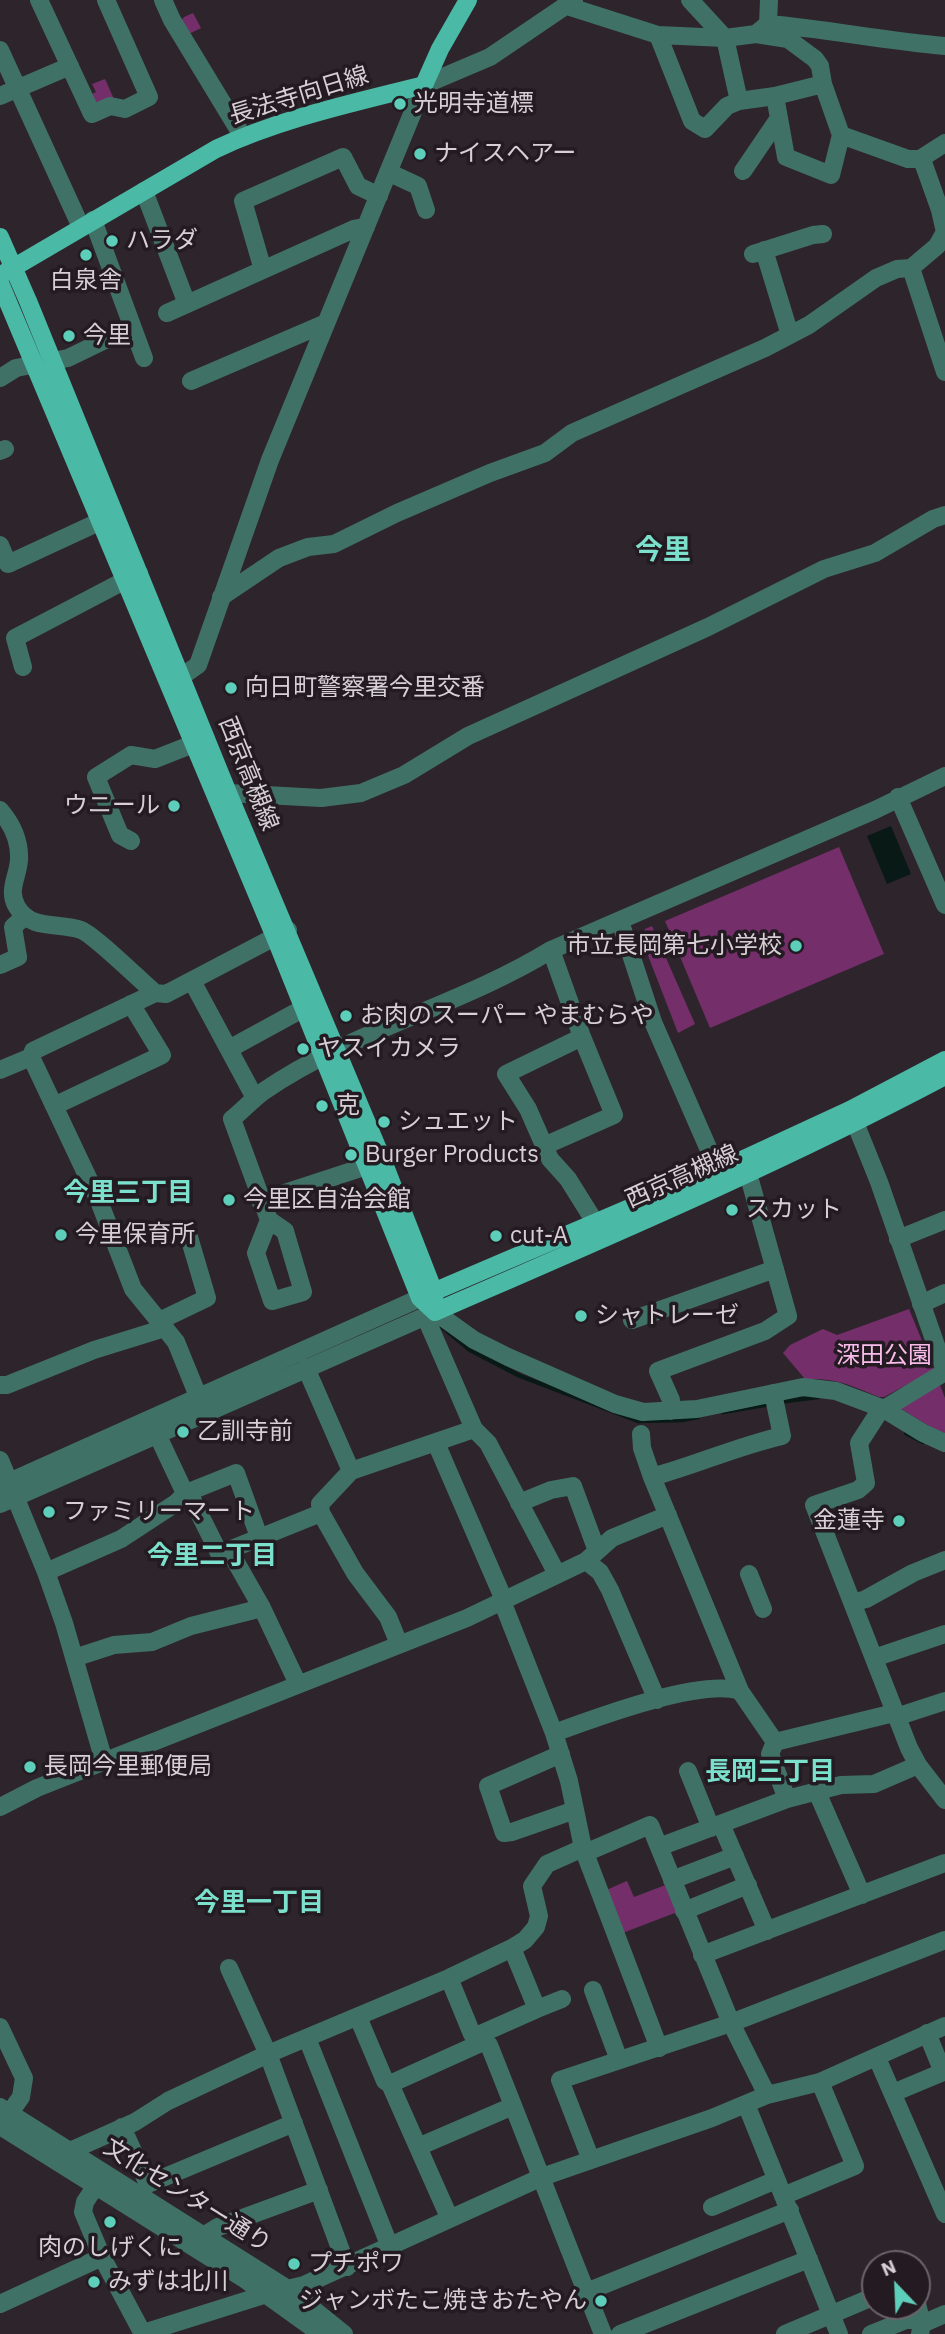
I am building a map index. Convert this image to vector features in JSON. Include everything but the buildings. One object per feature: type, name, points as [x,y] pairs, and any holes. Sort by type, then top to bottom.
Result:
[{"type":"main road","points":[[425,85],[440,49],[468,0]]},
{"type":"main road","name":"長法寺向日線","points":[[7,272],[243,136],[425,85]]},
{"type":"main road","name":"西京高槻線","points":[[0,237],[7,272],[132,577],[330,1052],[383,1161],[427,1295],[430,1314],[601,1231],[945,1076]]},
{"type":"main road","name":"西京高槻線","points":[[0,283],[44,363]]},
{"type":"main road","name":"西京高槻線","points":[[132,577],[181,677],[200,741],[228,793],[281,934],[304,1008],[330,1052],[367,1166],[427,1295]]},
{"type":"main road","name":"西京高槻線","points":[[853,1116],[945,1060]]},
{"type":"main road","name":"西京高槻線","points":[[427,1295],[601,1231]]},
{"type":"street","points":[[39,0],[92,114],[110,106],[125,109],[149,97],[106,0]]},
{"type":"street","points":[[163,0],[184,42],[243,136]]},
{"type":"street","points":[[690,0],[725,38],[739,101]]},
{"type":"street","points":[[762,29],[769,0]]},
{"type":"street","points":[[181,677],[198,665],[270,460],[425,85],[490,57],[570,3],[658,35],[725,38],[762,29],[812,28],[896,42],[945,45]]},
{"type":"street","points":[[762,29],[788,39],[815,59],[820,66],[823,84],[841,135],[831,175],[786,157],[775,96]]},
{"type":"street","points":[[658,35],[692,121],[705,129],[727,106],[739,101],[775,96],[823,84]]},
{"type":"street","points":[[0,50],[17,89],[87,224],[144,358]]},
{"type":"street","points":[[0,96],[70,66]]},
{"type":"street","points":[[743,171],[779,118]]},
{"type":"street","points":[[841,135],[908,159],[920,159],[945,142]]},
{"type":"street","points":[[263,270],[243,201],[343,157],[359,186],[379,196]]},
{"type":"street","points":[[221,597],[279,558],[308,547],[334,544],[420,503],[545,453],[572,433],[809,325],[876,278],[897,269],[911,268],[929,254],[945,232],[943,211],[920,159]]},
{"type":"street","points":[[388,172],[418,186],[427,210]]},
{"type":"street","points":[[144,191],[187,304]]},
{"type":"street","points":[[167,313],[354,229],[366,227]]},
{"type":"street","points":[[790,335],[759,252],[823,234]]},
{"type":"street","points":[[911,268],[945,372]]},
{"type":"street","points":[[191,382],[326,323]]},
{"type":"street","points":[[0,379],[16,368],[68,358],[132,327]]},
{"type":"street","points":[[228,793],[321,798],[361,793],[404,775],[468,736],[708,627],[824,569],[875,553],[945,514]]},
{"type":"street","points":[[0,545],[8,564],[108,517]]},
{"type":"street","points":[[23,667],[15,638],[132,577]]},
{"type":"street","points":[[131,841],[120,835],[96,777],[131,755],[155,759],[200,741]]},
{"type":"street","points":[[268,1220],[232,1119],[255,1098],[330,1052],[514,973],[551,950],[875,810],[945,776]]},
{"type":"street","points":[[898,797],[945,905]]},
{"type":"street","points":[[0,810],[18,841],[19,861],[12,887],[16,905],[25,916],[48,926],[82,930],[155,993]]},
{"type":"street","points":[[0,965],[18,957],[13,927],[25,916]]},
{"type":"street","points":[[620,921],[653,1022],[721,1178]]},
{"type":"street","points":[[198,1396],[176,1342],[133,1289],[99,1201],[31,1057],[33,1051],[155,993],[166,994],[281,934]]},
{"type":"street","points":[[544,1146],[614,1115],[551,950]]},
{"type":"street","points":[[192,981],[255,1098]]},
{"type":"street","points":[[54,1106],[162,1055],[131,1004]]},
{"type":"street","points":[[229,1049],[304,1008]]},
{"type":"street","points":[[582,1037],[506,1074],[528,1109],[550,1159],[568,1179],[601,1231]]},
{"type":"street","points":[[0,1070],[31,1057]]},
{"type":"street","points":[[853,1116],[880,1182],[945,1371],[879,1413],[859,1443],[866,1483],[858,1490],[814,1505],[895,1715],[918,1765],[945,1800]]},
{"type":"street","points":[[260,1201],[367,1166]]},
{"type":"street","points":[[671,1411],[671,1400],[658,1371],[765,1331],[788,1316],[747,1167]]},
{"type":"street","points":[[898,1239],[945,1220]]},
{"type":"street","points":[[0,1385],[7,1385],[162,1325],[206,1298],[189,1237]]},
{"type":"street","points":[[632,1320],[775,1269]]},
{"type":"street","points":[[921,1304],[945,1293]]},
{"type":"street","points":[[6,1492],[198,1396],[427,1295]]},
{"type":"street","points":[[6,1492],[157,1434],[430,1314]]},
{"type":"street","points":[[430,1314],[474,1340],[559,1381],[615,1404],[643,1412],[697,1409],[803,1387],[836,1391],[945,1443]]},
{"type":"street","points":[[430,1314],[474,1429],[488,1443],[557,1574]]},
{"type":"street","points":[[306,1368],[351,1471]]},
{"type":"street","points":[[652,1477],[782,1436],[773,1393]]},
{"type":"street","points":[[399,1644],[388,1617],[355,1573],[321,1513],[320,1504],[351,1471],[474,1429]]},
{"type":"street","points":[[157,1434],[219,1553],[321,1513]]},
{"type":"street","points":[[641,1434],[642,1448],[652,1477],[740,1691],[775,1742]]},
{"type":"street","points":[[436,1443],[503,1601],[554,1733],[569,1780],[584,1850],[659,2048]]},
{"type":"street","points":[[0,1461],[6,1492],[46,1572],[104,1761]]},
{"type":"street","points":[[46,1572],[121,1539],[176,1503],[186,1493],[236,1474],[259,1537]]},
{"type":"street","points":[[519,1503],[551,1490],[573,1486],[592,1556],[610,1590],[657,1700]]},
{"type":"street","points":[[0,1807],[37,1788],[467,1618],[592,1556],[612,1538],[668,1515]]},
{"type":"street","points":[[229,1550],[262,1608],[298,1685]]},
{"type":"street","points":[[853,1603],[866,1600],[913,1573],[945,1560]]},
{"type":"street","points":[[749,1574],[763,1609]]},
{"type":"street","points":[[74,1658],[114,1645],[152,1642],[191,1626],[262,1608]]},
{"type":"street","points":[[874,1658],[945,1634]]},
{"type":"street","points":[[554,1733],[592,1719],[690,1691],[719,1687],[740,1691]]},
{"type":"street","points":[[775,1742],[945,1701]]},
{"type":"street","points":[[775,1742],[770,1754],[787,1799]]},
{"type":"street","points":[[561,1754],[488,1786],[504,1833],[575,1810]]},
{"type":"street","points":[[659,1847],[787,1799],[841,1786],[874,1784],[918,1765]]},
{"type":"street","points":[[688,1771],[716,1826],[735,1856],[767,1931]]},
{"type":"street","points":[[817,1792],[862,1895]]},
{"type":"street","points":[[70,2151],[268,2054],[449,1978],[512,1948],[525,1940],[536,1927],[539,1916],[531,1886],[547,1864],[650,1825],[702,1955],[766,2095]]},
{"type":"street","points":[[672,1880],[735,1856]]},
{"type":"street","points":[[702,1955],[945,1863]]},
{"type":"street","points":[[684,1911],[748,1885]]},
{"type":"street","points":[[591,2160],[560,2080],[732,2024],[945,1940]]},
{"type":"street","points":[[512,1948],[537,2009]]},
{"type":"street","points":[[229,1968],[268,2054],[346,2267]]},
{"type":"street","points":[[449,1978],[472,2034],[489,2045],[603,2334]]},
{"type":"street","points":[[593,1990],[619,2060]]},
{"type":"street","points":[[390,2084],[537,2009],[562,1999]]},
{"type":"street","points":[[358,2017],[384,2081],[390,2084],[449,2217]]},
{"type":"street","points":[[101,2180],[85,2202],[83,2212],[102,2257],[143,2334],[303,2285],[542,2177],[766,2095],[820,2082],[945,2026]]},
{"type":"street","points":[[0,2027],[24,2078],[21,2097],[3,2118]]},
{"type":"street","points":[[893,2093],[943,2072],[927,2033]]},
{"type":"street","points":[[307,2038],[390,2247]]},
{"type":"street","points":[[877,2057],[943,2204]]},
{"type":"street","points":[[586,2292],[783,2195],[855,2166],[820,2082]]},
{"type":"street","points":[[746,2104],[839,2334]]},
{"type":"street","points":[[418,2147],[513,2106]]},
{"type":"street","name":"文化センター通り","points":[[3,2118],[70,2151],[101,2180],[141,2188],[205,2235],[288,2289],[344,2334]]},
{"type":"street","name":"文化センター通り","points":[[3,2118],[101,2180],[321,2334]]},
{"type":"street","points":[[122,2127],[141,2188],[294,2123]]},
{"type":"street","points":[[205,2235],[218,2227],[319,2190]]},
{"type":"street","points":[[712,2207],[783,2195]]},
{"type":"street","points":[[0,2304],[102,2257]]},
{"type":"street","points":[[620,2334],[809,2259]]},
{"type":"street","points":[[785,2334],[861,2302]]},
{"type":"street","points":[[872,2334],[906,2319],[920,2321],[945,2314]]},
{"type":"green space","points":[[193,13],[201,28],[189,34],[181,21]]},
{"type":"green space","points":[[105,79],[114,99],[102,105],[95,102],[92,94],[96,92],[92,84]]},
{"type":"green space","points":[[839,847],[884,954],[710,1028],[665,921]]},
{"type":"green space","points":[[652,926],[695,1024],[678,1033],[642,940],[645,929]]},
{"type":"green space","name":"深田公園","points":[[909,1309],[934,1370],[884,1397],[835,1381],[805,1379],[783,1353],[790,1345],[823,1329],[837,1335]]},
{"type":"green space","name":"深田公園","points":[[940,1385],[945,1398],[945,1433],[900,1408]]},
{"type":"green space","points":[[627,1881],[634,1897],[668,1884],[680,1911],[620,1934],[604,1891]]},
{"type":"shaded area","points":[[891,826],[911,874],[887,884],[867,836]]},
{"type":"waterway","points":[[440,1325],[470,1350],[520,1376],[638,1421],[698,1417]]},
{"type":"waterway","points":[[779,1402],[818,1397]]},
{"type":"waterway","points":[[723,1412],[770,1404]]},
{"type":"waterway","points":[[906,1433],[923,1442]]},
{"type":"place","name":"光明寺道標","points":[[400,104]]},
{"type":"place","name":"ナイスヘアー","points":[[420,154]]},
{"type":"place","name":"ハラダ","points":[[112,241]]},
{"type":"place","name":"白泉舎","points":[[86,255]]},
{"type":"place","name":"今里","points":[[69,336]]},
{"type":"place","name":"向日町警察署今里交番","points":[[231,688]]},
{"type":"place","name":"ウニール","points":[[174,806]]},
{"type":"place","name":"市立長岡第七小学校","points":[[796,946]]},
{"type":"place","name":"お肉のスーパー やまむらや","points":[[346,1016]]},
{"type":"place","name":"ヤスイカメラ","points":[[303,1049]]},
{"type":"place","name":"克","points":[[322,1106]]},
{"type":"place","name":"シュエット","points":[[384,1122]]},
{"type":"place","name":"Burger Products","points":[[351,1155]]},
{"type":"place","name":"今里区自治会館","points":[[229,1200]]},
{"type":"place","name":"スカット","points":[[732,1210]]},
{"type":"place","name":"今里保育所","points":[[61,1235]]},
{"type":"place","name":"cut-A","points":[[496,1236]]},
{"type":"place","name":"シャトレーゼ","points":[[581,1316]]},
{"type":"place","name":"乙訓寺前","points":[[183,1432]]},
{"type":"place","name":"ファミリーマート","points":[[49,1512]]},
{"type":"place","name":"金蓮寺","points":[[899,1521]]},
{"type":"place","name":"長岡今里郵便局","points":[[30,1767]]},
{"type":"place","name":"肉のしげくに","points":[[110,2222]]},
{"type":"place","name":"プチポワ","points":[[294,2264]]},
{"type":"place","name":"みずは北川","points":[[94,2282]]},
{"type":"place","name":"ジャンボたこ焼きおたやん","points":[[601,2301]]},
{"type":"district","name":"今里","points":[[663,551]]},
{"type":"district","name":"今里三丁目","points":[[128,1193]]},
{"type":"district","name":"今里二丁目","points":[[212,1556]]},
{"type":"district","name":"長岡三丁目","points":[[770,1772]]},
{"type":"district","name":"今里一丁目","points":[[259,1903]]}]
